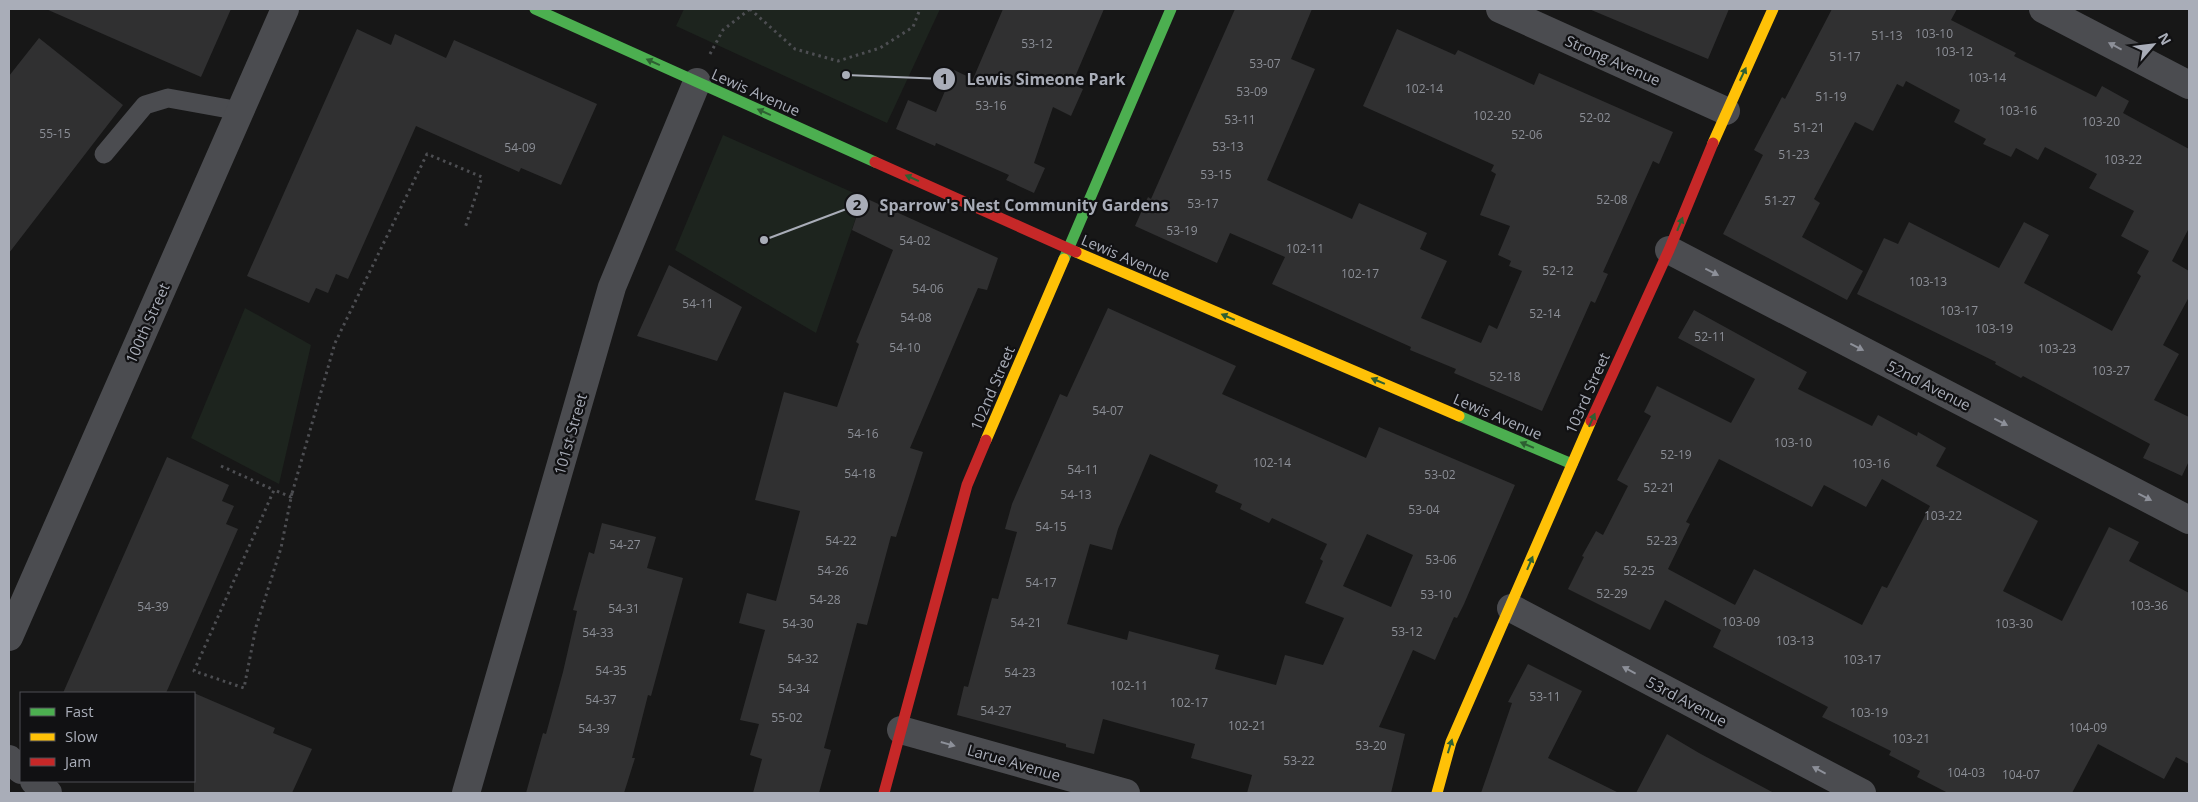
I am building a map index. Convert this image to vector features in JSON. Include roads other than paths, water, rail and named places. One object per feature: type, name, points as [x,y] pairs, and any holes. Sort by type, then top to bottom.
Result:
[{"type":"street","name":"100th Street","points":[[9,637],[285,9]]},
{"type":"street","name":"Lewis Avenue","points":[[535,9],[1069,248],[1572,464]]},
{"type":"street","name":"102nd Street","points":[[884,793],[967,485],[1171,9]]},
{"type":"street","name":"Strong Avenue","points":[[1500,9],[1726,111]]},
{"type":"street","name":"103rd Street","points":[[1438,793],[1451,742],[1511,608],[1572,464],[1669,250],[1726,111],[1773,9]]},
{"type":"street","points":[[2043,9],[2189,85]]},
{"type":"street","name":"101st Street","points":[[466,793],[612,287],[697,82]]},
{"type":"street","name":"52nd Avenue","points":[[1669,250],[2189,520]]},
{"type":"street","name":"53rd Avenue","points":[[1511,608],[1862,793]]},
{"type":"street","name":"Larue Avenue","points":[[901,730],[1126,793]]},
{"type":"street","points":[[9,759],[20,769]]},
{"type":"street","points":[[35,782],[48,793]]},
{"type":"lane","points":[[104,154],[145,105],[168,98],[240,111]]},
{"type":"place","name":"Lewis Simeone Park","points":[[846,75]]},
{"type":"place","name":"Sparrow's Nest Community Gardens","points":[[764,240]]}]
